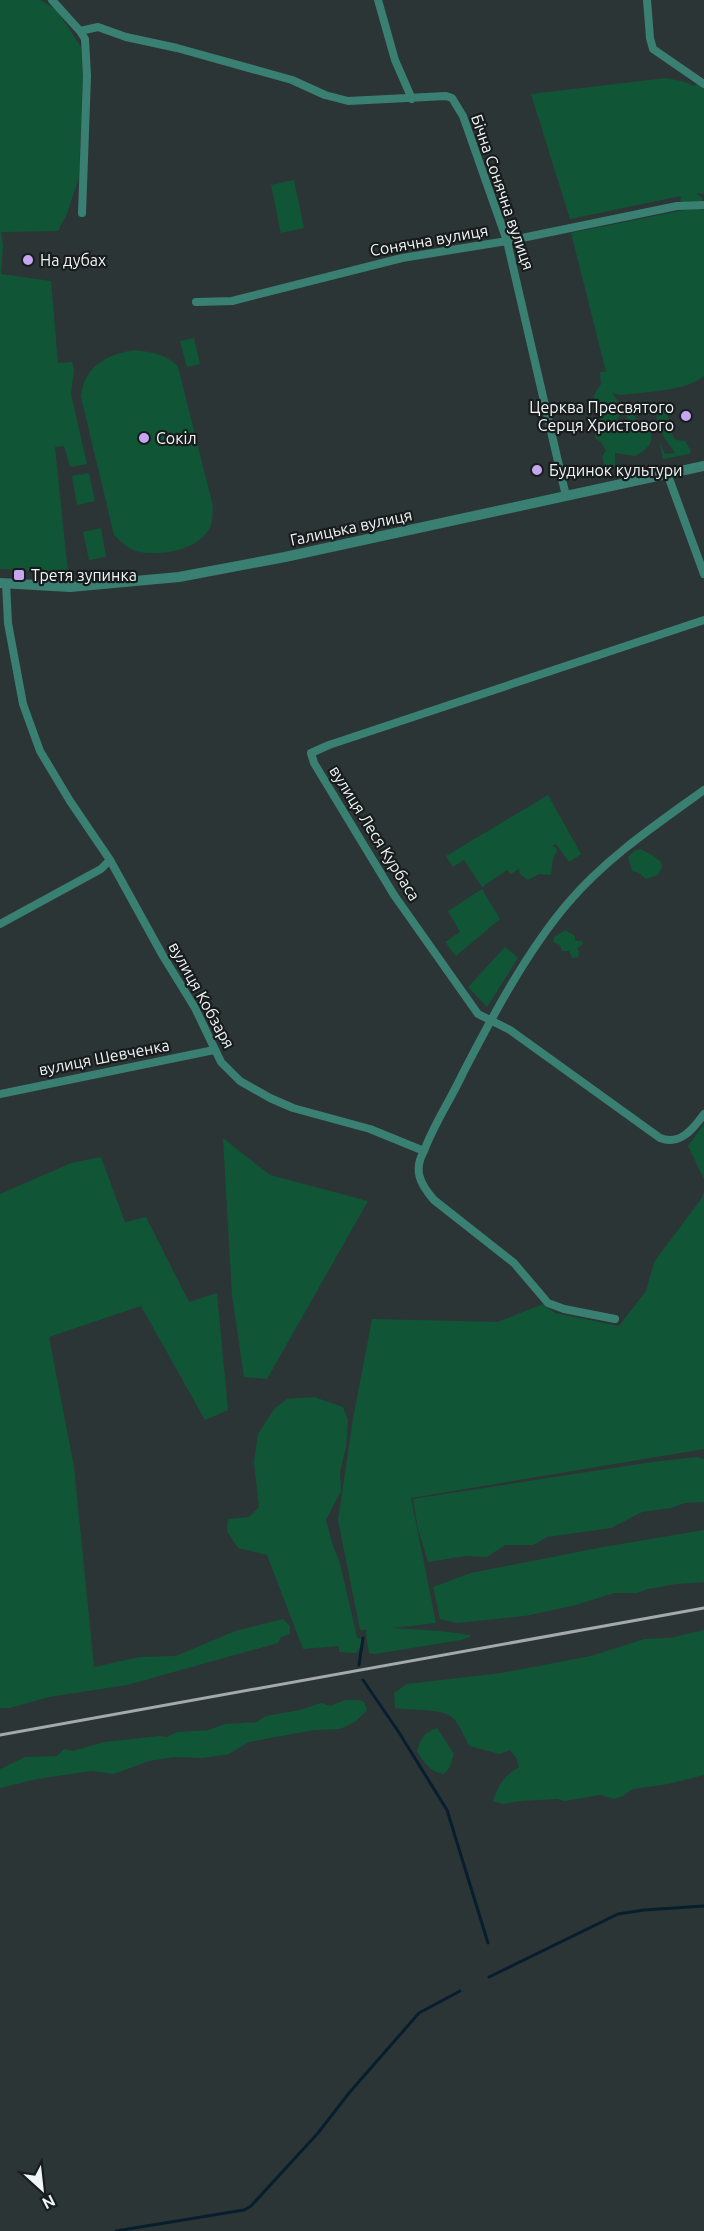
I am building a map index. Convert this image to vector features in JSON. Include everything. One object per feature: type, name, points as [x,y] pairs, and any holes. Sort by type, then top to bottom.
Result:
[{"type":"street","points":[[52,0],[85,39],[87,76],[82,213]]},
{"type":"street","points":[[378,0],[395,60],[412,99]]},
{"type":"street","points":[[647,0],[653,49],[704,84]]},
{"type":"street","name":"Бічна Сонячна вулиця","points":[[80,31],[98,27],[126,37],[177,48],[292,80],[325,95],[348,101],[446,96],[452,98],[463,116],[507,241],[566,496]]},
{"type":"street","name":"Сонячна вулиця","points":[[195,302],[232,301],[402,258],[507,241],[677,206],[704,204]]},
{"type":"street","name":"Галицька вулиця","points":[[3,583],[70,587],[179,577],[704,466]]},
{"type":"street","points":[[668,473],[704,574]]},
{"type":"street","name":"вулиця Кобзаря","points":[[3,583],[23,704],[40,751],[110,860],[163,956],[195,1008],[221,1062],[240,1081],[293,1108],[370,1129],[424,1150]]},
{"type":"street","name":"вулиця Леся Курбаса","points":[[704,620],[329,745],[311,753],[314,763],[393,895],[478,1014],[510,1030],[660,1138],[676,1141],[693,1130],[704,1114]]},
{"type":"street","points":[[615,1319],[564,1309],[548,1303],[514,1263],[434,1200],[418,1178],[418,1161],[489,1020],[567,904],[588,881],[638,838],[704,790]]},
{"type":"street","points":[[0,924],[101,869],[110,860]]},
{"type":"street","name":"вулиця Шевченка","points":[[0,1094],[214,1050]]},
{"type":"green space","points":[[0,0],[40,0],[57,10],[81,47],[83,73],[79,177],[67,214],[58,231],[1,232],[3,245],[1,274],[51,281],[58,363],[72,362],[74,370],[71,394],[87,464],[70,467],[64,446],[55,447],[68,573],[0,569]]},
{"type":"green space","points":[[666,78],[686,82],[693,86],[698,83],[704,88],[704,194],[696,193],[702,198],[702,202],[691,206],[680,201],[681,196],[570,219],[531,94]]},
{"type":"green space","points":[[294,180],[304,228],[281,233],[271,185]]},
{"type":"green space","points":[[694,208],[704,210],[704,376],[676,388],[621,395],[612,393],[618,401],[615,406],[620,415],[617,419],[619,423],[617,429],[625,433],[630,432],[626,415],[630,411],[635,416],[638,430],[648,428],[651,441],[647,448],[635,456],[615,453],[615,465],[610,471],[605,468],[602,457],[606,451],[601,442],[595,438],[595,433],[603,426],[600,410],[604,406],[594,400],[594,395],[601,384],[600,372],[606,372],[571,233]]},
{"type":"green space","points":[[194,338],[200,364],[187,367],[180,341]]},
{"type":"green space","name":"Сокіл","points":[[134,350],[164,356],[178,367],[213,506],[211,524],[203,537],[196,543],[176,551],[145,553],[136,551],[114,535],[81,397],[87,377],[98,364],[114,355]]},
{"type":"green space","points":[[661,403],[666,411],[673,436],[676,440],[685,441],[691,451],[689,454],[663,459],[659,441],[665,454],[675,453],[658,423],[658,409]]},
{"type":"green space","points":[[89,473],[95,501],[77,505],[72,476]]},
{"type":"green space","points":[[101,528],[106,557],[89,560],[83,532]]},
{"type":"green space","points":[[548,795],[581,854],[569,862],[556,844],[552,846],[557,852],[553,858],[551,875],[539,874],[528,880],[520,874],[519,869],[511,874],[507,870],[482,887],[464,860],[453,867],[446,856]]},
{"type":"green space","points":[[640,849],[661,862],[662,867],[658,875],[646,879],[632,871],[628,857]]},
{"type":"green space","points":[[482,889],[500,919],[456,956],[445,942],[460,932],[448,911]]},
{"type":"green space","points":[[565,930],[575,936],[575,941],[582,941],[583,944],[577,948],[578,957],[572,958],[569,951],[562,951],[560,945],[553,942],[554,937]]},
{"type":"green space","points":[[505,947],[518,958],[487,1007],[468,987]]},
{"type":"green space","points":[[704,1124],[704,1179],[688,1146]]},
{"type":"green space","points":[[223,1138],[270,1175],[368,1201],[267,1379],[244,1377],[232,1295]]},
{"type":"green space","points":[[101,1157],[125,1222],[146,1217],[189,1302],[217,1293],[228,1410],[205,1420],[141,1306],[49,1337],[74,1467],[94,1667],[140,1657],[176,1656],[235,1631],[283,1619],[290,1626],[290,1634],[281,1637],[278,1643],[127,1685],[49,1697],[10,1708],[0,1708],[0,1194],[71,1163]]},
{"type":"green space","points":[[704,1190],[704,1449],[411,1498],[436,1623],[391,1628],[440,1631],[470,1635],[470,1637],[375,1654],[369,1653],[367,1630],[360,1630],[338,1520],[353,1419],[372,1319],[498,1322],[543,1304],[555,1313],[619,1326],[646,1291],[654,1262],[702,1198]]},
{"type":"green space","points":[[314,1397],[343,1407],[348,1420],[346,1447],[340,1472],[341,1491],[326,1520],[340,1563],[357,1637],[361,1639],[361,1646],[356,1653],[339,1652],[339,1646],[303,1649],[267,1555],[238,1548],[227,1531],[228,1519],[249,1517],[259,1507],[254,1462],[258,1434],[275,1408],[287,1399]]},
{"type":"green space","points":[[697,1457],[704,1459],[704,1502],[685,1503],[671,1508],[642,1512],[611,1528],[547,1537],[533,1545],[505,1545],[487,1557],[465,1556],[428,1562],[418,1529],[413,1499]]},
{"type":"green space","points":[[704,1530],[704,1582],[677,1584],[637,1593],[614,1593],[576,1605],[525,1616],[457,1623],[440,1619],[433,1587],[471,1573]]},
{"type":"green space","points":[[704,1630],[704,1775],[668,1784],[633,1789],[614,1799],[600,1795],[565,1801],[557,1799],[503,1804],[493,1801],[502,1781],[519,1767],[517,1759],[510,1750],[500,1754],[469,1746],[455,1720],[443,1713],[395,1708],[394,1693],[407,1684],[501,1673],[591,1656],[644,1639],[670,1638]]},
{"type":"green space","points":[[345,1700],[364,1702],[367,1710],[355,1722],[340,1729],[314,1730],[249,1742],[229,1754],[202,1758],[174,1757],[149,1761],[114,1774],[91,1771],[37,1779],[0,1788],[0,1769],[25,1757],[57,1756],[64,1749],[73,1751],[104,1742],[167,1737],[177,1732],[209,1730],[225,1724],[256,1722],[266,1716],[300,1710],[321,1703],[331,1706]]},
{"type":"green space","points":[[437,1728],[454,1754],[450,1767],[444,1774],[428,1766],[417,1751],[424,1736]]},
{"type":"waterway","points":[[359,1665],[363,1638]]},
{"type":"waterway","points":[[363,1680],[447,1810],[488,1943]]},
{"type":"waterway","points":[[489,1977],[618,1914],[704,1906]]},
{"type":"waterway","points":[[116,2231],[244,2210],[251,2206],[318,2133],[349,2093],[419,2013],[460,1991]]},
{"type":"railway","points":[[0,1735],[704,1608]]},
{"type":"place","name":"На дубах","points":[[28,260]]},
{"type":"place","name":"Церква Пресвятого Серця Христового","points":[[686,416]]},
{"type":"place","name":"Сокіл","points":[[144,438]]},
{"type":"place","name":"Будинок культури","points":[[537,470]]},
{"type":"place","name":"Третя зупинка","points":[[19,575]]}]
